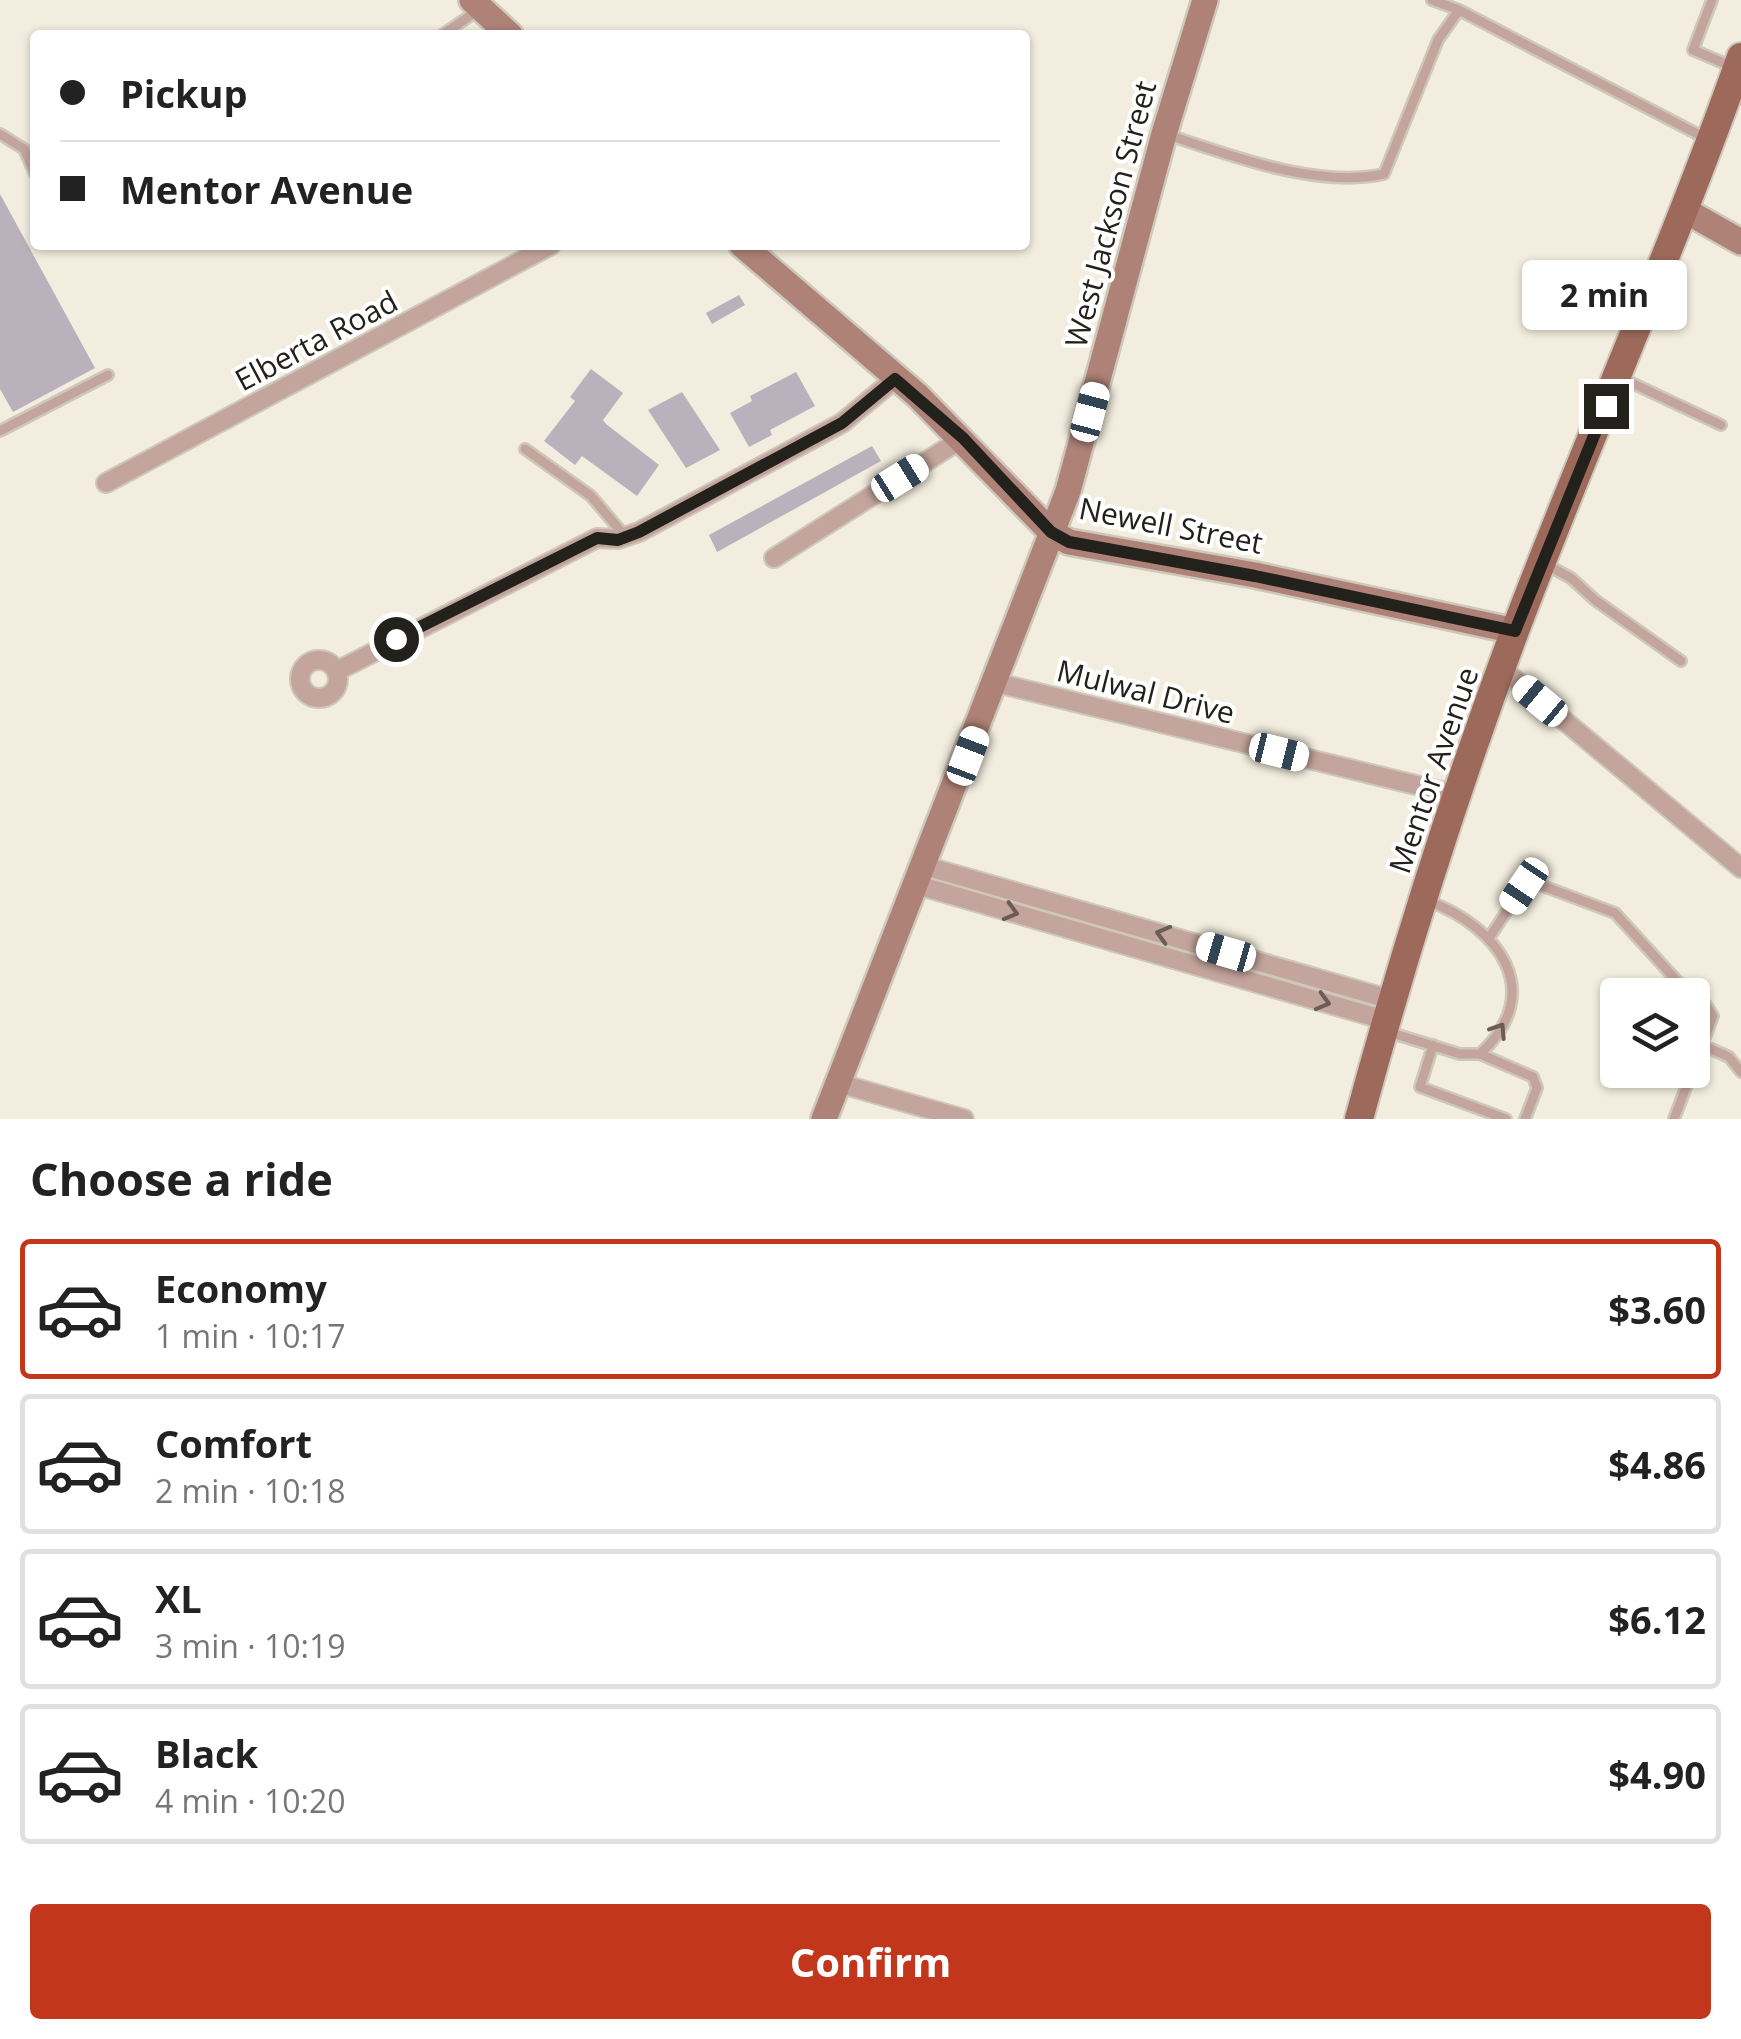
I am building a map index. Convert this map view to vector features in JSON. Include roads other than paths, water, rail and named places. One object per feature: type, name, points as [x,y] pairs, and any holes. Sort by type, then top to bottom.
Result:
[{"type":"main road","name":"Mentor Avenue","points":[[1359,1119],[1387,1017],[1501,668],[1711,142],[1729,112],[1739,63]]},
{"type":"street","name":"West Jackson Street","points":[[824,1119],[997,683],[1068,491],[1164,134],[1205,0]]},
{"type":"street","points":[[477,4],[505,30]]},
{"type":"street","points":[[1686,211],[1741,242]]},
{"type":"street","name":"Elberta Road","points":[[106,482],[542,250]]},
{"type":"street","name":"Newell Street","points":[[748,250],[963,438],[1051,532],[1069,542],[1255,576],[1515,631]]},
{"type":"street","points":[[337,671],[597,538],[625,537],[842,423],[895,379]]},
{"type":"street","points":[[774,558],[963,438]]},
{"type":"street","points":[[1501,668],[1741,868]]},
{"type":"street","name":"Mulwal Drive","points":[[997,683],[1457,795]]},
{"type":"street","points":[[921,876],[1387,1017]]},
{"type":"street","points":[[838,1083],[964,1119]]},
{"type":"lane","points":[[1432,0],[1459,10],[1711,142]]},
{"type":"lane","points":[[1712,0],[1693,50],[1739,63]]},
{"type":"lane","points":[[448,30],[477,4]]},
{"type":"lane","points":[[1164,134],[1266,166],[1360,180],[1384,174],[1438,40],[1459,10]]},
{"type":"lane","points":[[0,134],[24,150],[30,163]]},
{"type":"lane","points":[[0,431],[108,375]]},
{"type":"lane","points":[[1618,377],[1721,425]]},
{"type":"lane","points":[[525,448],[591,496],[625,537]]},
{"type":"lane","points":[[1543,563],[1571,578],[1680,661]]},
{"type":"lane","points":[[1490,938],[1524,886],[1540,885],[1615,913],[1674,978]]},
{"type":"lane","points":[[1424,900],[1468,920],[1490,938],[1506,962],[1513,986],[1510,1011],[1502,1034],[1480,1054]]},
{"type":"lane","points":[[1387,1017],[1434,1045],[1460,1054],[1480,1054],[1533,1077],[1537,1088],[1526,1119]]},
{"type":"lane","points":[[1434,1045],[1420,1087],[1506,1119]]},
{"type":"lane","points":[[1710,1049],[1728,1057],[1741,1072]]},
{"type":"lane","points":[[1674,1119],[1686,1088]]}]
